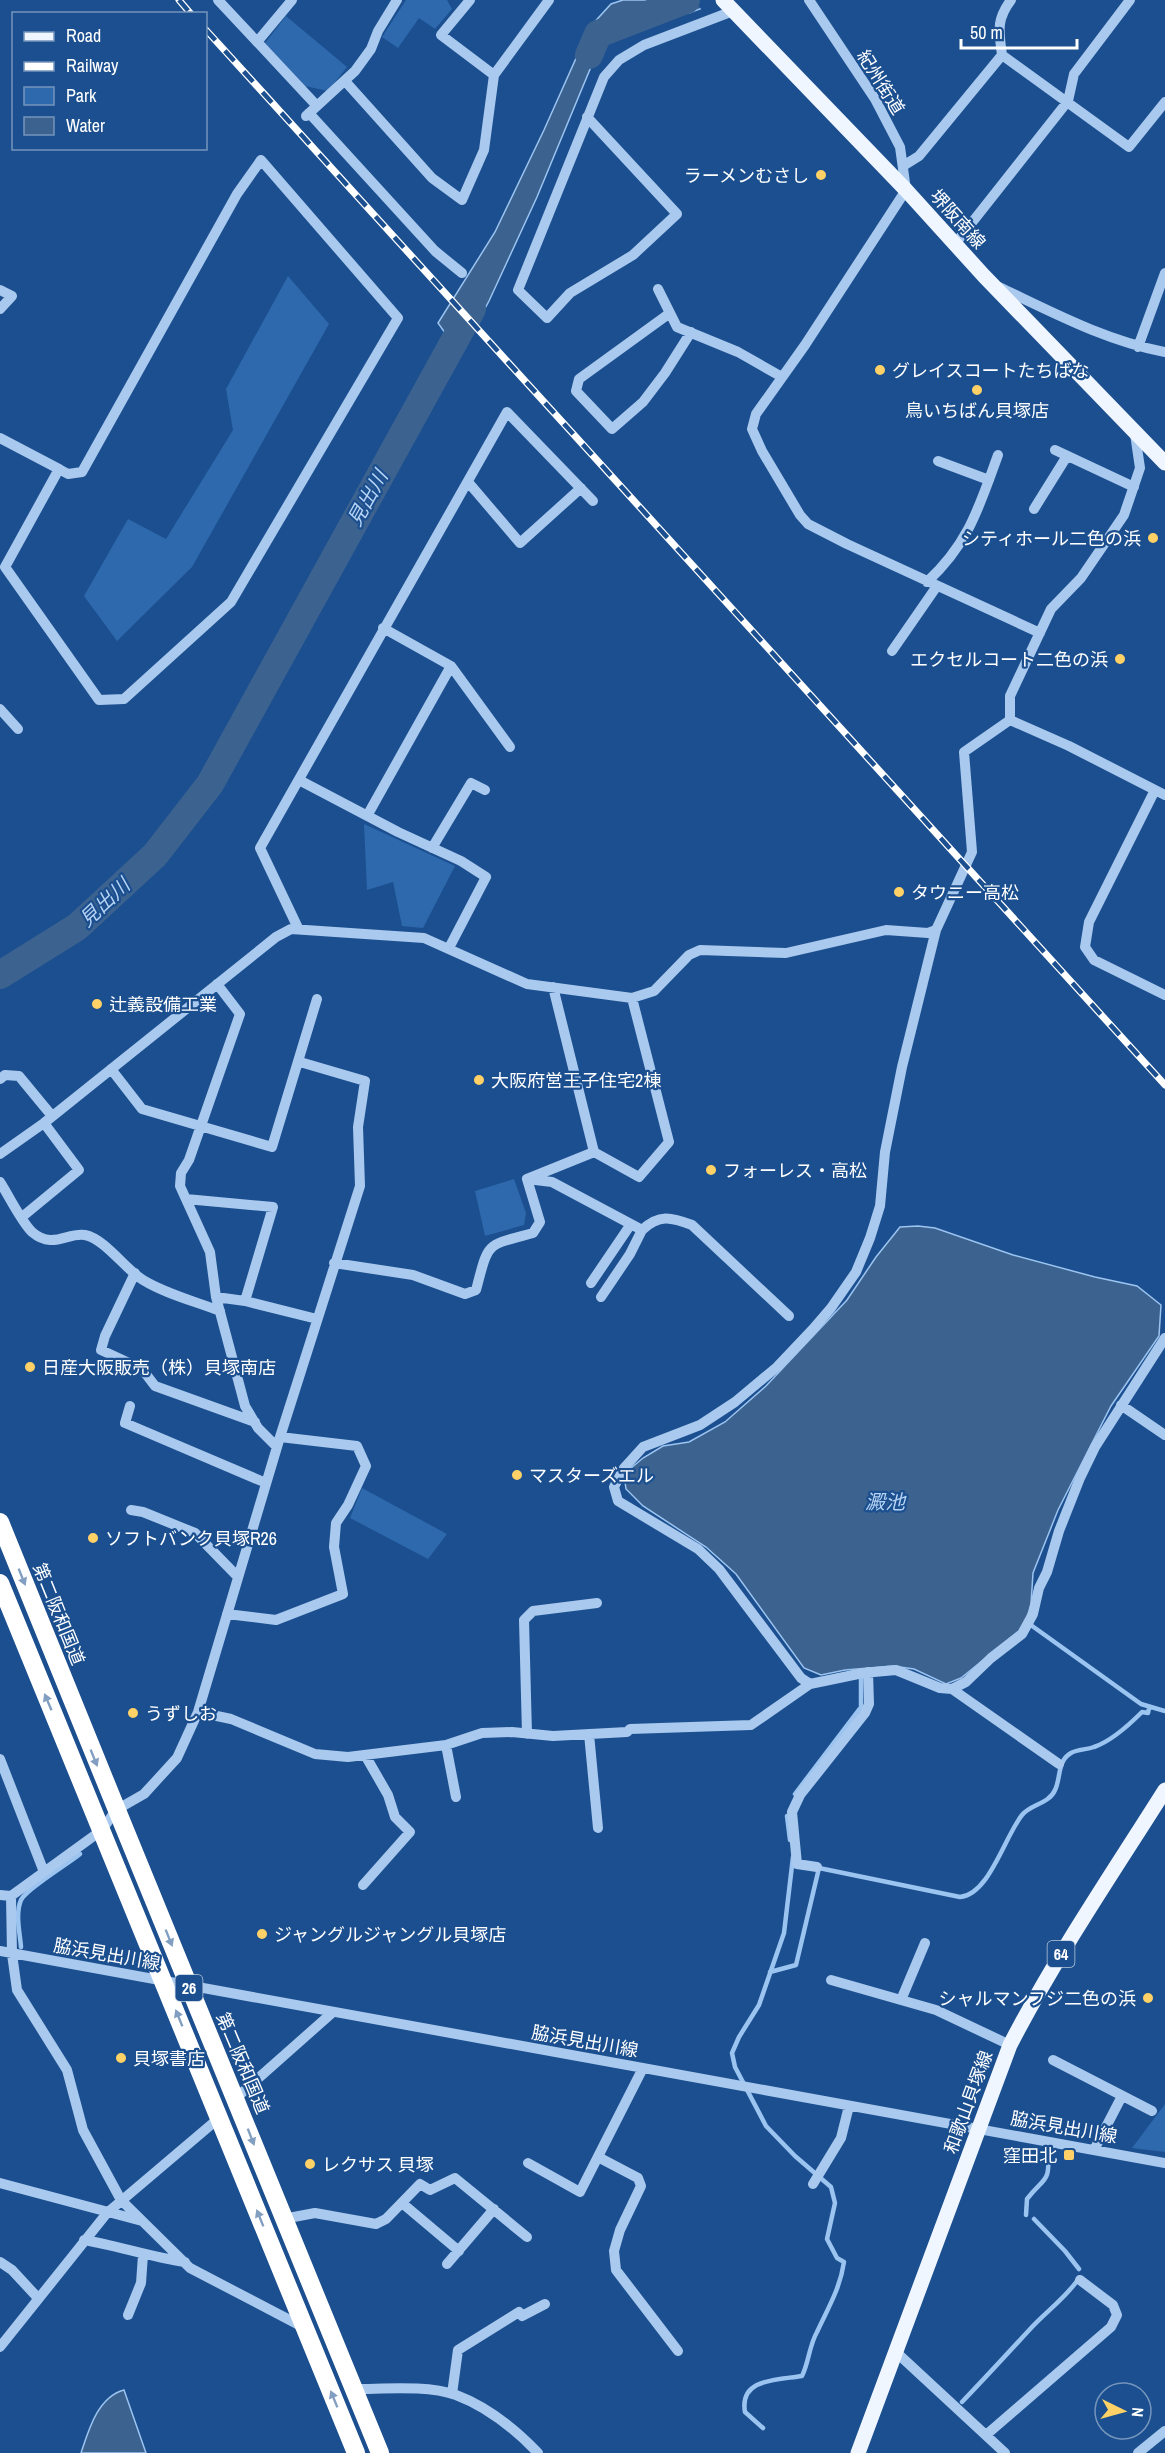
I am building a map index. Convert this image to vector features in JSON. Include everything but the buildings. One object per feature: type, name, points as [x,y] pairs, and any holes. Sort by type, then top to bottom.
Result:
[{"type":"highway","name":"第二阪和国道","points":[[0,1522],[380,2453]]},
{"type":"highway","name":"26","points":[[0,1583],[356,2453]]},
{"type":"main road","name":"堺阪南線","points":[[729,6],[906,190],[990,283],[1165,463]]},
{"type":"main road","name":"和歌山貝塚線","points":[[858,2453],[1010,2045],[1071,1938],[1165,1790]]},
{"type":"street","points":[[218,0],[257,42],[310,112],[435,251],[462,273]]},
{"type":"street","points":[[257,42],[292,0]]},
{"type":"street","points":[[310,112],[345,81],[372,49],[378,31],[397,0]]},
{"type":"street","points":[[454,0],[467,4],[441,35],[494,75]]},
{"type":"street","points":[[345,81],[432,178],[462,200],[484,150],[494,75],[549,0]]},
{"type":"street","name":"紀州街道","points":[[809,0],[875,99],[900,147],[906,190]]},
{"type":"street","points":[[903,166],[919,156],[1002,55],[999,27],[1001,13],[1011,0]]},
{"type":"street","points":[[955,244],[1068,101],[1074,74],[1130,0]]},
{"type":"street","points":[[587,117],[678,214],[633,255],[570,293],[547,318],[518,290],[587,117],[604,77],[619,60],[644,45],[729,6]]},
{"type":"street","points":[[1002,55],[1129,147],[1165,102]]},
{"type":"street","points":[[0,438],[59,469],[68,474],[82,472],[237,194],[261,160],[398,318],[231,602],[124,699],[99,700],[3,568],[59,469]]},
{"type":"street","points":[[906,190],[805,345],[756,414],[752,429],[762,451],[800,515],[808,524],[1040,633]]},
{"type":"street","points":[[1138,347],[1165,273]]},
{"type":"street","points":[[990,283],[1082,326],[1138,347],[1165,352]]},
{"type":"street","points":[[657,289],[677,327],[738,352],[782,376]]},
{"type":"street","points":[[0,290],[12,296],[0,309]]},
{"type":"street","points":[[670,313],[579,379],[576,391],[612,429],[643,402],[691,332]]},
{"type":"street","points":[[298,928],[260,848],[507,412],[593,501]]},
{"type":"street","points":[[1010,720],[1010,696],[1052,609],[1081,578],[1124,515],[1140,468],[1135,434]]},
{"type":"street","points":[[1055,450],[1134,487]]},
{"type":"street","points":[[892,651],[932,584],[974,521],[998,455]]},
{"type":"street","points":[[1034,509],[1067,456]]},
{"type":"street","points":[[938,461],[988,480]]},
{"type":"street","points":[[468,482],[520,543],[581,488]]},
{"type":"street","points":[[383,628],[451,666],[510,747]]},
{"type":"street","points":[[367,816],[451,666]]},
{"type":"street","points":[[0,709],[18,729]]},
{"type":"street","points":[[1010,720],[1069,746],[1160,793],[1089,922],[1085,947],[1094,960],[1165,995]]},
{"type":"street","points":[[810,1684],[801,1678],[719,1569],[698,1549],[618,1501],[614,1487],[624,1468],[643,1447],[700,1425],[735,1402],[777,1367],[831,1308],[856,1272],[880,1206],[885,1152],[936,930],[972,852],[964,752],[1010,720]]},
{"type":"street","points":[[298,780],[461,861],[486,877],[449,948]]},
{"type":"street","points":[[432,848],[471,783],[485,790]]},
{"type":"street","points":[[0,1154],[48,1120],[276,937],[298,928],[424,938],[527,984],[632,998],[654,991],[689,955],[700,950],[786,953],[886,930],[928,933],[936,930]]},
{"type":"street","points":[[217,984],[240,1014],[189,1160],[181,1173],[180,1186],[210,1252],[216,1297],[245,1406],[255,1422],[278,1442],[357,1446],[366,1466],[348,1505],[336,1523],[334,1547],[343,1594],[276,1620],[227,1614]]},
{"type":"street","points":[[553,987],[594,1152],[639,1177],[669,1142],[632,998]]},
{"type":"street","points":[[111,1069],[142,1109],[272,1147],[300,1062],[317,999]]},
{"type":"street","points":[[300,1062],[365,1081],[358,1127],[360,1186],[278,1442],[198,1712],[177,1758],[144,1794],[116,1810],[102,1830],[44,1872],[5,1896],[17,1990],[67,2070],[83,2130],[121,2200],[185,2262],[215,2282],[304,2327]]},
{"type":"street","points":[[0,1078],[5,1075],[19,1076],[79,1170],[22,1217]]},
{"type":"street","points":[[527,1179],[594,1152]]},
{"type":"street","points":[[334,1263],[413,1275],[465,1294],[476,1290],[486,1253],[494,1244],[533,1233],[540,1222],[527,1179]]},
{"type":"street","points":[[527,1179],[552,1182],[642,1230]]},
{"type":"street","points":[[0,1182],[32,1231],[43,1238],[59,1241],[84,1235],[94,1240],[142,1279],[171,1293],[220,1311]]},
{"type":"street","points":[[186,1199],[273,1207],[246,1301]]},
{"type":"street","points":[[601,1296],[630,1254],[642,1230],[652,1220],[674,1217],[692,1225],[789,1316]]},
{"type":"street","points":[[591,1283],[631,1224]]},
{"type":"street","points":[[135,1273],[105,1336],[101,1350],[142,1369],[154,1386],[255,1422]]},
{"type":"street","points":[[216,1297],[246,1301],[317,1319]]},
{"type":"street","points":[[952,1689],[966,1682],[1022,1634],[1033,1614],[1039,1588],[1047,1572],[1059,1531],[1095,1447],[1164,1343]]},
{"type":"street","points":[[1121,1405],[1165,1435]]},
{"type":"street","points":[[130,1406],[125,1423],[266,1483]]},
{"type":"street","points":[[131,1510],[143,1512],[195,1533],[238,1577]]},
{"type":"street","points":[[527,1734],[524,1620],[532,1611],[597,1603]]},
{"type":"street","points":[[198,1712],[231,1719],[315,1754],[348,1757],[446,1745],[483,1733],[512,1732],[553,1736],[627,1732],[630,1729],[751,1725],[810,1684],[868,1672],[896,1670],[940,1688],[952,1689],[1059,1764]]},
{"type":"street","points":[[818,1868],[797,1863],[792,1812],[800,1796],[865,1713],[869,1704],[868,1672]]},
{"type":"street","points":[[589,1734],[598,1828]]},
{"type":"street","points":[[446,1745],[456,1797]]},
{"type":"street","points":[[363,1885],[410,1832],[394,1817],[388,1795],[365,1755]]},
{"type":"street","points":[[0,1759],[44,1872]]},
{"type":"street","points":[[901,2000],[925,1943]]},
{"type":"street","name":"脇浜見出川線","points":[[0,1952],[1165,2163]]},
{"type":"street","points":[[831,1980],[936,2010],[1010,2045]]},
{"type":"street","points":[[236,2098],[333,2012]]},
{"type":"street","points":[[1053,2060],[1152,2111]]},
{"type":"street","points":[[528,2163],[580,2192],[643,2068]]},
{"type":"street","points":[[1094,2150],[1122,2096]]},
{"type":"street","points":[[813,2184],[842,2138],[849,2106]]},
{"type":"street","points":[[0,2347],[107,2213],[219,2118]]},
{"type":"street","points":[[598,2157],[638,2178],[641,2186],[620,2230],[614,2251],[616,2270],[678,2351]]},
{"type":"street","points":[[283,2218],[315,2213],[376,2224],[386,2219],[420,2184],[430,2190],[455,2178],[527,2236]]},
{"type":"street","points":[[0,2182],[141,2221]]},
{"type":"street","points":[[402,2202],[459,2251]]},
{"type":"street","points":[[447,2264],[494,2209]]},
{"type":"street","points":[[84,2240],[117,2245],[143,2254],[185,2262]]},
{"type":"street","points":[[128,2314],[141,2283],[143,2254]]},
{"type":"street","points":[[0,2262],[12,2270],[38,2298]]},
{"type":"street","points":[[986,2435],[1111,2327],[1117,2315],[1113,2305],[1080,2280]]},
{"type":"street","points":[[452,2394],[458,2350],[519,2312],[522,2316],[545,2304]]},
{"type":"street","points":[[896,2352],[1004,2453]]},
{"type":"street","points":[[354,2389],[431,2390],[452,2394],[485,2409],[506,2423],[538,2453]]},
{"type":"street","points":[[1138,2453],[1164,2433]]},
{"type":"green space","points":[[406,0],[447,0],[452,9],[435,29],[419,18],[398,48],[382,37]]},
{"type":"green space","points":[[286,16],[347,67],[328,91],[305,86],[265,43]]},
{"type":"green space","points":[[288,276],[329,324],[192,567],[117,641],[84,596],[128,519],[166,539],[233,430],[226,389]]},
{"type":"green space","points":[[364,824],[455,866],[423,928],[402,926],[393,882],[367,890]]},
{"type":"green space","points":[[514,1179],[526,1213],[524,1225],[485,1236],[475,1191]]},
{"type":"green space","points":[[362,1488],[447,1534],[428,1559],[350,1518]]},
{"type":"green space","points":[[1165,2104],[1165,2152],[1132,2148]]},
{"type":"water","points":[[623,0],[724,0],[689,13],[659,4],[623,16],[603,38],[537,197],[489,301],[460,354],[438,323],[495,232],[590,27],[611,4]]},
{"type":"water","name":"澱池","points":[[900,1227],[935,1228],[1013,1255],[1137,1286],[1161,1305],[1159,1336],[1111,1406],[1058,1510],[1033,1573],[1031,1604],[1026,1621],[1019,1631],[961,1678],[946,1684],[914,1669],[893,1666],[845,1670],[821,1675],[804,1668],[736,1574],[706,1547],[643,1506],[626,1489],[624,1474],[643,1458],[663,1446],[689,1442],[725,1422],[766,1386],[847,1300]]},
{"type":"water","points":[[124,2390],[146,2453],[81,2453],[91,2424],[101,2407],[107,2399]]},
{"type":"pier","points":[[693,0],[727,0],[725,3],[703,11]]},
{"type":"waterway","name":"見出川","points":[[589,55],[598,34],[686,0]]},
{"type":"waterway","name":"見出川","points":[[0,975],[77,927],[155,855],[210,784],[472,309]]},
{"type":"waterway","points":[[1028,1623],[1141,1704],[1165,1711]]},
{"type":"waterway","points":[[795,1794],[861,1707],[861,1675]]},
{"type":"waterway","points":[[770,1972],[796,1965],[819,1868],[960,1897],[970,1894],[988,1876],[1022,1815],[1052,1795],[1063,1760],[1074,1752],[1094,1747],[1114,1737],[1142,1712],[1148,1713],[1149,1708]]},
{"type":"waterway","points":[[787,1816],[790,1840]]},
{"type":"waterway","points":[[21,1947],[18,1917],[19,1905],[24,1895],[80,1854]]},
{"type":"waterway","points":[[763,2428],[745,2412],[748,2393],[762,2383],[802,2376],[814,2337],[837,2290],[844,2262],[837,2258],[827,2239],[835,2203],[831,2187],[795,2156],[766,2126],[735,2067],[732,2053],[759,2005],[784,1933],[793,1857]]},
{"type":"waterway","points":[[1026,2215],[1027,2199],[1047,2175],[1048,2151]]},
{"type":"waterway","points":[[1034,2219],[1079,2269]]},
{"type":"waterway","points":[[962,2402],[1077,2281]]},
{"type":"railway","points":[[179,0],[189,12]]},
{"type":"railway","points":[[207,31],[1165,1085]]},
{"type":"place","name":"ラーメンむさし","points":[[821,175]]},
{"type":"place","name":"グレイスコートたちばな","points":[[880,370]]},
{"type":"place","name":"鳥いちばん貝塚店","points":[[977,390]]},
{"type":"place","name":"シティホール二色の浜","points":[[1153,538]]},
{"type":"place","name":"エクセルコート二色の浜","points":[[1120,659]]},
{"type":"place","name":"タウニー高松","points":[[899,892]]},
{"type":"place","name":"辻義設備工業","points":[[97,1004]]},
{"type":"place","name":"大阪府営王子住宅2棟","points":[[479,1080]]},
{"type":"place","name":"フォーレス・高松","points":[[711,1170]]},
{"type":"place","name":"日産大阪販売（株）貝塚南店","points":[[30,1367]]},
{"type":"place","name":"マスターズエル","points":[[517,1475]]},
{"type":"place","name":"ソフトバンク貝塚R26","points":[[93,1538]]},
{"type":"place","name":"うずしお","points":[[133,1713]]},
{"type":"place","name":"ジャングルジャングル貝塚店","points":[[262,1934]]},
{"type":"place","name":"シャルマンフジ二色の浜","points":[[1148,1998]]},
{"type":"place","name":"貝塚書店","points":[[121,2058]]},
{"type":"place","name":"窪田北","points":[[1069,2155]]},
{"type":"place","name":"レクサス 貝塚","points":[[310,2164]]}]
